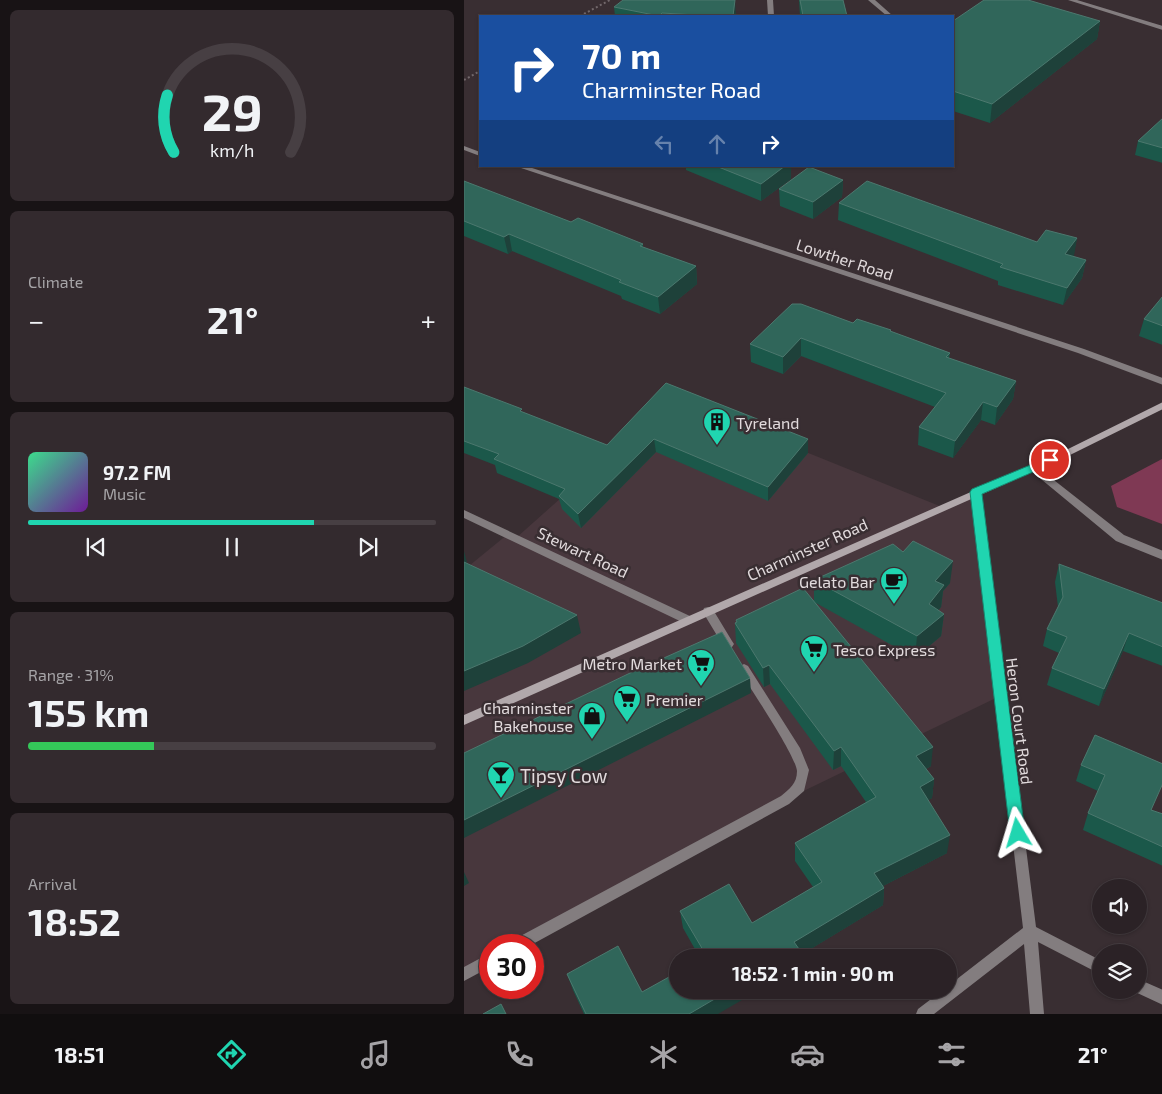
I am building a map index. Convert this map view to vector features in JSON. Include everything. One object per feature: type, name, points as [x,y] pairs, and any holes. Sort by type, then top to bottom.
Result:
[{"type":"main road","name":"Charminster Road","points":[[464,720],[976,492],[1068,453],[1162,405]]},
{"type":"street","points":[[770,0],[771,15]]},
{"type":"street","points":[[871,0],[889,15]]},
{"type":"street","points":[[1071,0],[1162,28]]},
{"type":"street","points":[[464,148],[479,154]]},
{"type":"street","name":"Lowther Road","points":[[521,167],[1081,351],[1162,382]]},
{"type":"street","points":[[1033,468],[1120,538],[1162,556]]},
{"type":"street","name":"Heron Court Road","points":[[976,492],[1030,931],[1037,1014]]},
{"type":"street","name":"Stewart Road","points":[[464,514],[688,620]]},
{"type":"street","points":[[538,934],[785,800],[800,787],[803,770],[796,752],[708,611]]},
{"type":"street","points":[[923,1014],[1030,931],[1092,963]]},
{"type":"street","points":[[464,974],[479,966]]},
{"type":"street","points":[[1147,990],[1162,998]]},
{"type":"path","points":[[582,15],[610,0]]},
{"type":"path","points":[[464,80],[479,72]]},
{"type":"shaded area","points":[[667,396],[942,507],[976,492],[1000,696],[785,800],[538,934],[479,934],[479,966],[464,974],[464,570],[508,534],[516,538],[626,440]]},
{"type":"shaded area","points":[[1162,459],[1162,524],[1117,507],[1111,486]]},
{"type":"building","points":[[623,0],[735,0],[733,15],[662,13],[654,15],[614,7]]},
{"type":"building","points":[[800,0],[843,0],[847,15],[803,15]]},
{"type":"building","points":[[984,0],[1028,0],[1100,21],[992,104],[954,91],[954,20]]},
{"type":"building","points":[[1163,118],[1163,148],[1138,141]]},
{"type":"building","points":[[718,167],[784,167],[761,184]]},
{"type":"building","points":[[809,167],[843,180],[813,202],[779,189]]},
{"type":"building","points":[[464,181],[571,222],[578,218],[643,244],[640,246],[696,266],[658,297],[509,234],[504,237],[464,221]]},
{"type":"building","points":[[867,181],[1037,242],[1046,230],[1077,238],[1065,254],[1086,260],[1067,288],[1000,267],[1003,264],[839,203]]},
{"type":"building","points":[[1163,296],[1163,326],[1144,319]]},
{"type":"building","points":[[792,304],[801,304],[853,323],[857,319],[891,330],[950,353],[946,357],[1016,381],[997,407],[983,402],[955,441],[919,427],[946,393],[801,338],[783,357],[750,344]]},
{"type":"building","points":[[666,383],[808,439],[768,487],[654,439],[578,514],[559,496],[565,489],[494,459],[499,454],[464,441],[464,387],[607,445]]},
{"type":"building","name":"Gelato Bar","points":[[913,541],[953,561],[935,581],[944,585],[929,604],[944,614],[917,636],[814,580],[893,544],[903,552]]},
{"type":"building","points":[[464,562],[577,615],[523,646],[464,671]]},
{"type":"building","points":[[1059,564],[1163,603],[1163,647],[1129,633],[1104,689],[1052,668],[1067,637],[1047,629],[1063,597]]},
{"type":"building","points":[[803,588],[933,747],[916,756],[934,779],[920,787],[950,835],[874,873],[884,888],[794,942],[799,949],[702,949],[680,911],[729,884],[752,923],[822,882],[795,843],[876,797],[841,747],[834,751],[769,665],[763,668],[735,623],[737,622],[736,620]]},
{"type":"building","points":[[722,632],[750,678],[464,820],[464,753],[628,674]]},
{"type":"building","points":[[1095,735],[1163,764],[1163,783],[1151,810],[1163,814],[1163,847],[1088,813],[1105,775],[1081,765]]},
{"type":"building","points":[[618,946],[642,992],[669,977],[669,999],[715,999],[689,1014],[586,1014],[567,974]]},
{"type":"building","points":[[501,1004],[506,1014],[483,1014]]},
{"type":"place","name":"Tyreland","points":[[717,446]]},
{"type":"place","name":"Gelato Bar","points":[[894,605]]},
{"type":"place","name":"Tesco Express","points":[[814,673]]},
{"type":"place","name":"Metro Market","points":[[701,687]]},
{"type":"place","name":"Premier","points":[[627,723]]},
{"type":"place","name":"Charminster Bakehouse","points":[[592,740]]},
{"type":"place","name":"Tipsy Cow","points":[[501,799]]},
{"type":"route","points":[[1018,833],[976,492],[1050,460]]}]
